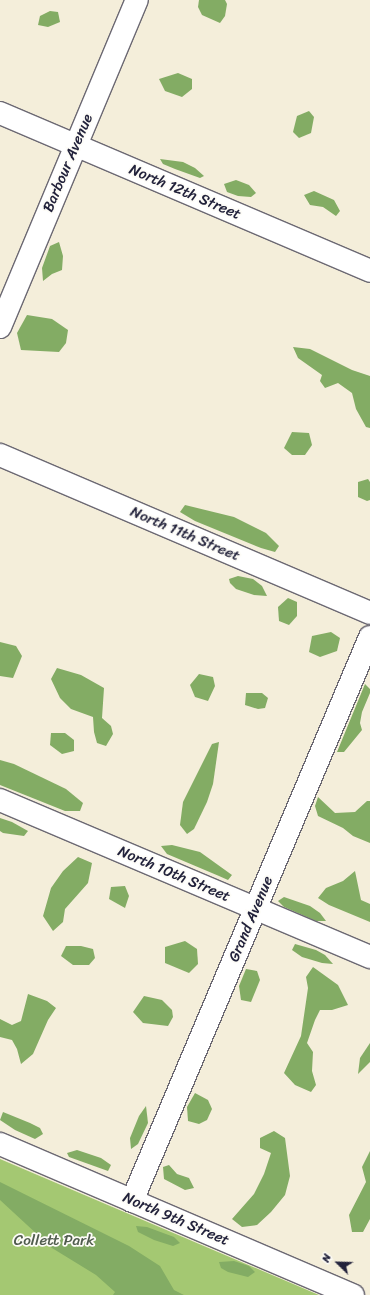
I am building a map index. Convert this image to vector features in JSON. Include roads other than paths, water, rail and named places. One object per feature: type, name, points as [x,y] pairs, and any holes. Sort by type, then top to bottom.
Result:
[{"type":"street","name":"Barbour Avenue","points":[[0,327],[137,0]]},
{"type":"street","name":"North 12th Street","points":[[0,113],[370,271]]},
{"type":"street","name":"North 11th Street","points":[[0,455],[370,613]]},
{"type":"street","name":"Grand Avenue","points":[[132,1201],[370,637]]},
{"type":"street","name":"North 10th Street","points":[[0,800],[370,957]]},
{"type":"street","name":"North 9th Street","points":[[0,1144],[353,1295]]},
{"type":"park label","name":"Collett Park","points":[[54,1241]]}]
